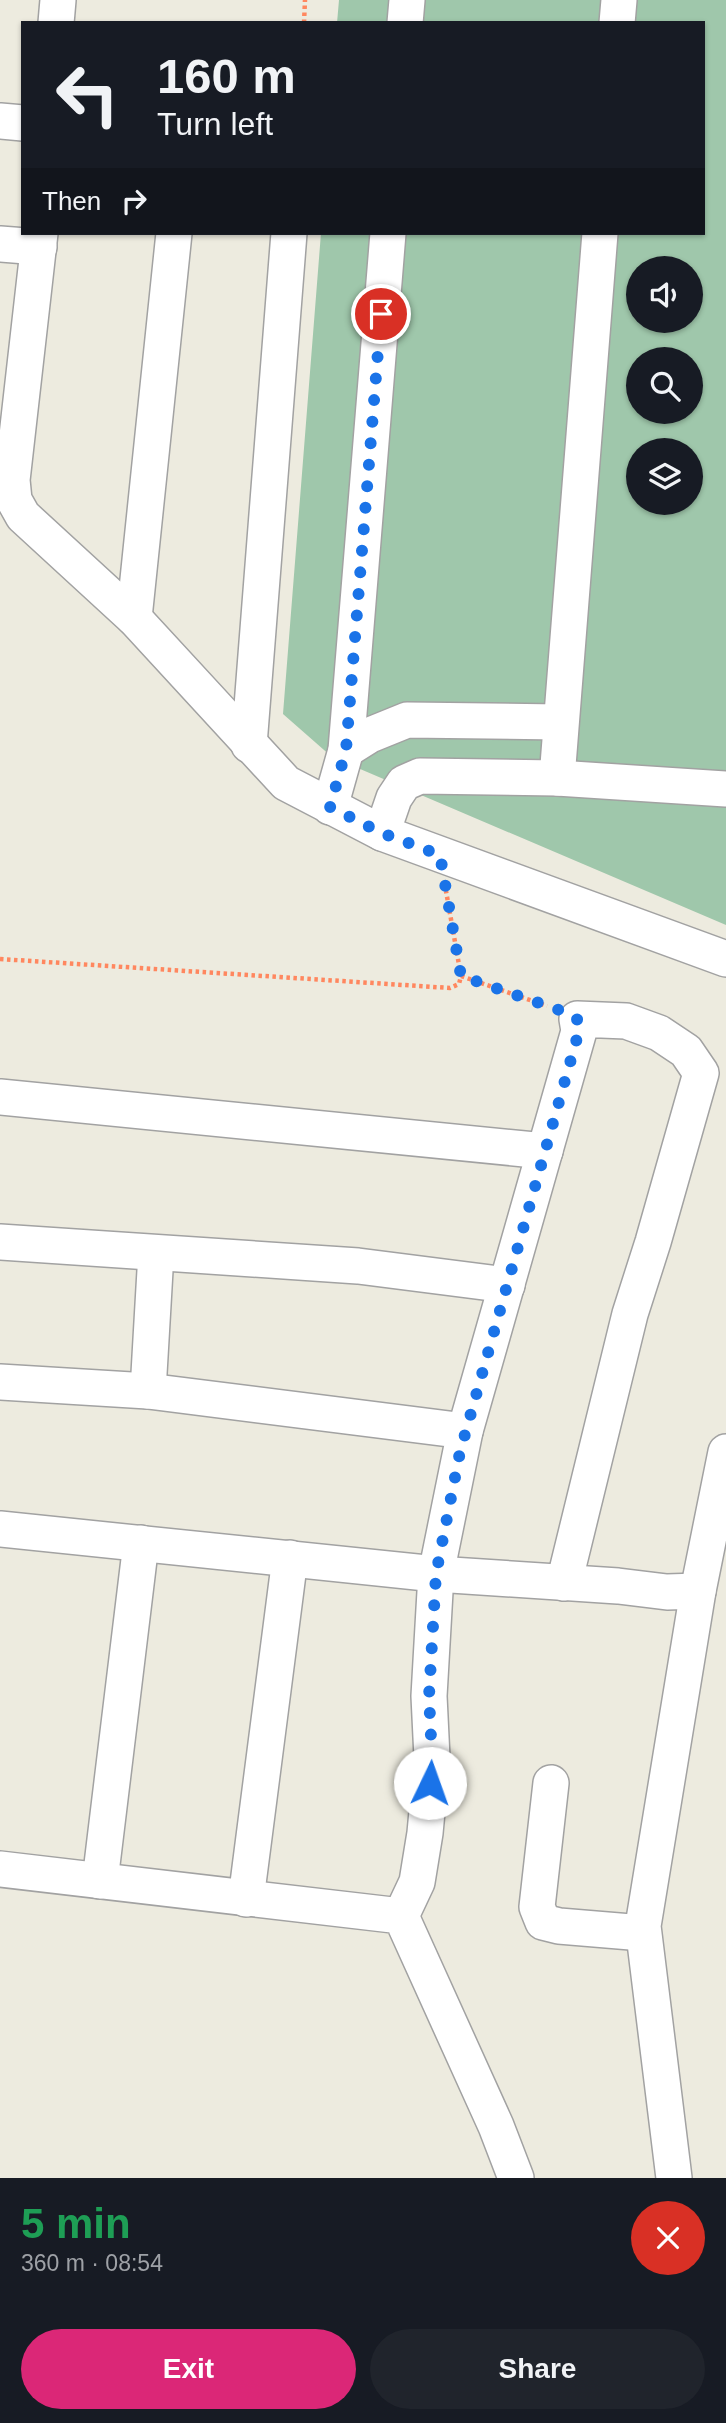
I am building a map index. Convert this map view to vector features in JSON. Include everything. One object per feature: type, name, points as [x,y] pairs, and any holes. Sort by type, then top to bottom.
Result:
[{"type":"street","points":[[56,21],[58,0]]},
{"type":"street","points":[[405,21],[407,0]]},
{"type":"street","points":[[617,21],[619,0]]},
{"type":"street","points":[[0,121],[21,124]]},
{"type":"street","points":[[134,618],[174,235]]},
{"type":"street","points":[[249,745],[289,235]]},
{"type":"street","points":[[330,807],[346,750],[388,235]]},
{"type":"street","points":[[557,778],[600,235]]},
{"type":"street","points":[[0,244],[39,240],[10,393],[14,500],[23,516],[134,618],[286,783],[382,833],[726,960]]},
{"type":"street","points":[[346,750],[370,735],[407,720],[560,722]]},
{"type":"street","points":[[382,833],[394,798],[404,783],[420,776],[557,778],[726,789]]},
{"type":"street","points":[[516,2178],[490,2113],[401,1916],[417,1882],[425,1833],[432,1758],[429,1696],[436,1574],[465,1431],[579,1031],[577,1019],[626,1021],[659,1033],[686,1051],[701,1073],[630,1314],[564,1583]]},
{"type":"street","points":[[0,1097],[545,1151]]},
{"type":"street","points":[[0,1242],[358,1266],[507,1285]]},
{"type":"street","points":[[149,1391],[156,1253]]},
{"type":"street","points":[[0,1382],[149,1391],[465,1431]]},
{"type":"street","points":[[674,2178],[643,1933],[698,1591],[726,1452]]},
{"type":"street","points":[[0,1534],[141,1543],[436,1574],[667,1592],[698,1591]]},
{"type":"street","points":[[100,1881],[141,1543]]},
{"type":"street","points":[[246,1899],[290,1558]]},
{"type":"street","points":[[551,1783],[537,1907],[544,1923],[643,1933]]},
{"type":"street","points":[[0,1869],[401,1916]]},
{"type":"path","points":[[304,21],[305,0]]},
{"type":"path","points":[[0,959],[450,988],[459,984],[461,976],[440,855]]},
{"type":"path","points":[[461,976],[565,1012],[577,1019]]},
{"type":"green space","points":[[339,0],[726,0],[726,925],[332,757],[283,714],[321,235],[705,235],[705,21],[337,21]]},
{"type":"route","points":[[381,314],[346,750],[330,807],[382,833],[440,855],[461,976],[565,1012],[577,1019],[579,1031],[460,1452],[436,1574],[429,1696],[432,1758],[430,1783]]}]
